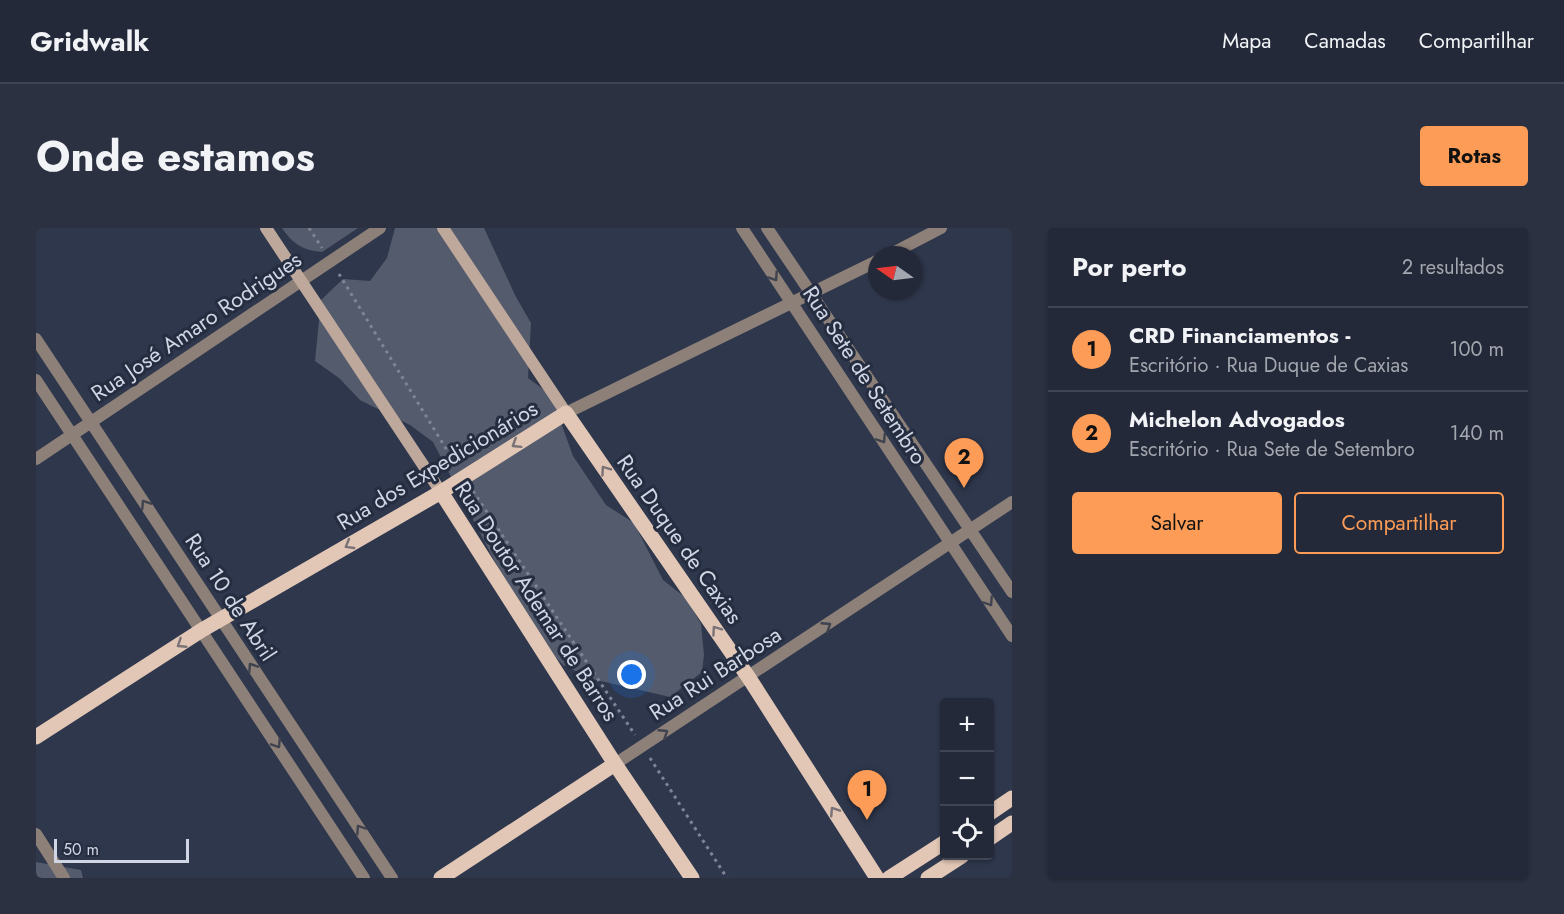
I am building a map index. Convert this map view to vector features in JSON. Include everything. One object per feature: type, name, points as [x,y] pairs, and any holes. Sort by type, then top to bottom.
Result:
[{"type":"main road","name":"Rua dos Expedicionários","points":[[36,737],[202,630],[441,492],[566,414]]},
{"type":"main road","name":"Rua Duque de Caxias","points":[[566,414],[749,678],[877,878]]},
{"type":"main road","name":"Rua Doutor Ademar de Barros","points":[[441,492],[615,765],[692,878]]},
{"type":"main road","name":"Rua Rui Barbosa","points":[[441,878],[615,765]]},
{"type":"main road","points":[[994,810],[1012,798]]},
{"type":"main road","points":[[994,835],[1012,823]]},
{"type":"main road","points":[[889,878],[940,845]]},
{"type":"main road","points":[[928,878],[955,860]]},
{"type":"street","name":"Rua Doutor Ademar de Barros","points":[[266,228],[441,492]]},
{"type":"street","name":"Rua José Amaro Rodrigues","points":[[36,459],[380,228]]},
{"type":"street","name":"Rua Duque de Caxias","points":[[443,228],[566,414]]},
{"type":"street","name":"Rua Sete de Setembro","points":[[741,228],[1012,636]]},
{"type":"street","name":"Rua Sete de Setembro","points":[[767,228],[1012,591]]},
{"type":"street","points":[[906,246],[941,228]]},
{"type":"street","name":"Rua dos Expedicionários","points":[[566,414],[868,266]]},
{"type":"street","name":"Rua 10 de Abril","points":[[36,339],[392,878]]},
{"type":"street","name":"Rua 10 de Abril","points":[[36,380],[364,878]]},
{"type":"street","name":"Rua Rui Barbosa","points":[[615,765],[971,532],[1012,502]]},
{"type":"street","points":[[36,834],[64,878]]},
{"type":"path","points":[[309,228],[464,477],[643,746],[727,878]]},
{"type":"shaded area","points":[[282,228],[358,228],[322,252],[309,250],[299,245]]},
{"type":"shaded area","points":[[395,228],[484,228],[516,297],[531,323],[528,378],[551,395],[573,456],[606,505],[634,523],[663,580],[686,598],[701,624],[704,655],[702,672],[670,697],[592,679],[563,665],[541,642],[506,583],[433,442],[410,425],[360,400],[339,378],[315,361],[321,300],[343,279],[370,281],[387,258]]},
{"type":"shaded area","points":[[36,862],[81,870],[83,878],[36,878]]},
{"type":"place","name":"Michelon Advogados","points":[[964,488]]},
{"type":"place","name":"CRD Financiamentos -","points":[[867,820]]}]
